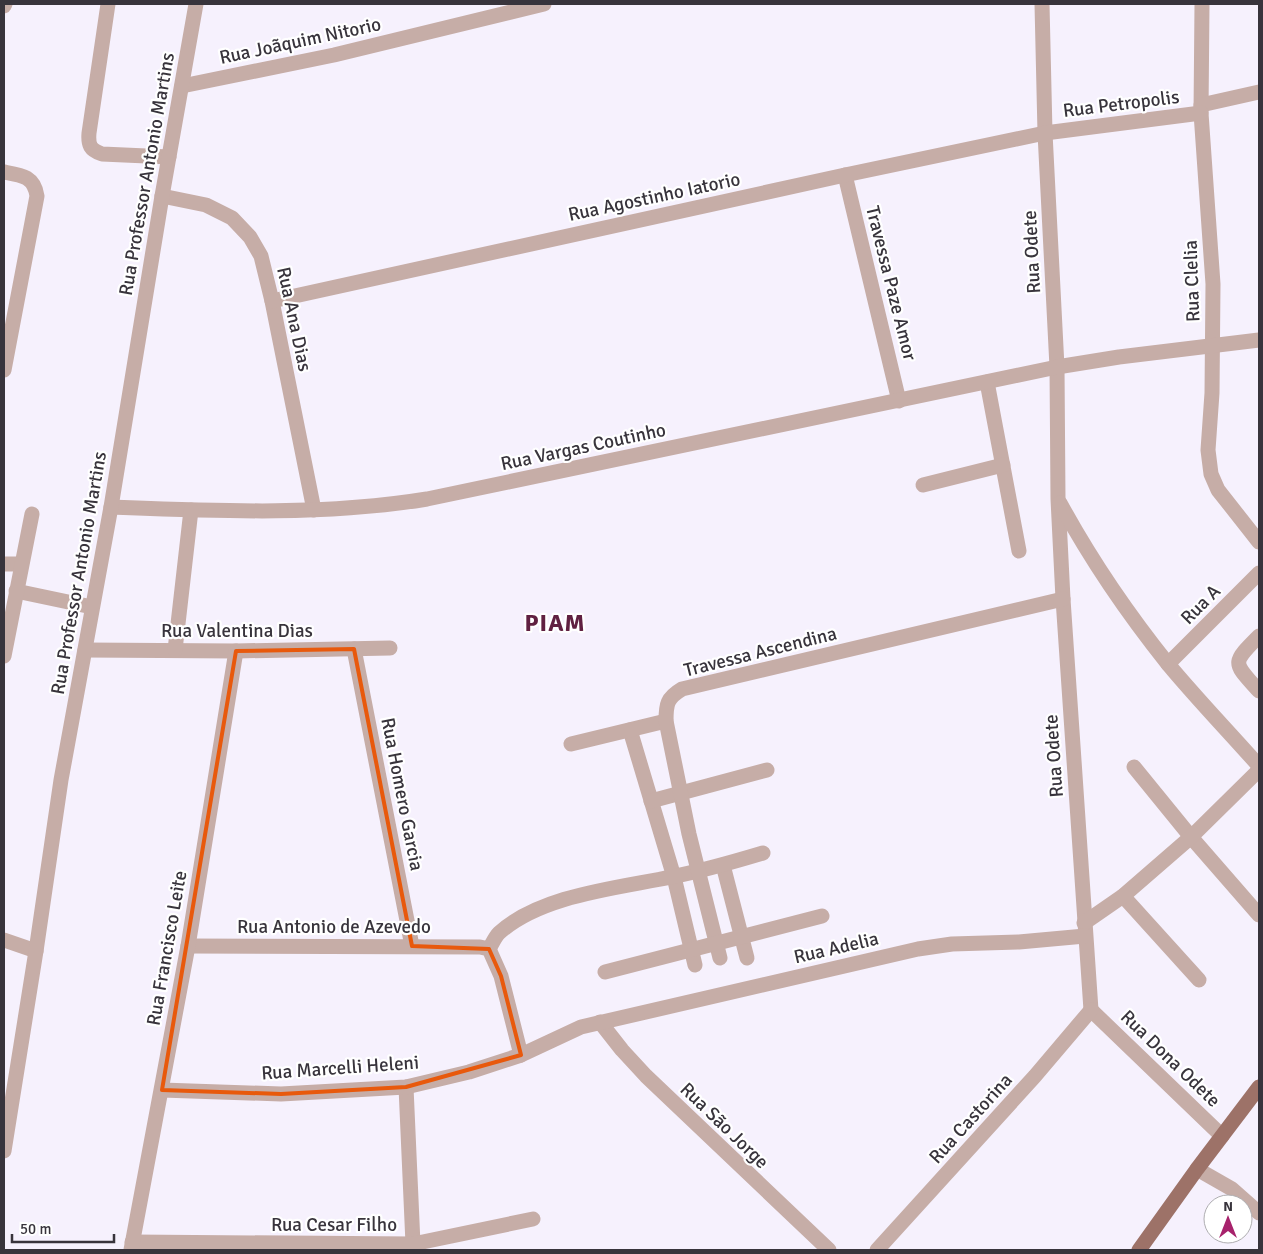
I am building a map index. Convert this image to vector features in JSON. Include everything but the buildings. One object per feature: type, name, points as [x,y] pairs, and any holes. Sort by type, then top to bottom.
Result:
[{"type":"main road","points":[[1139,1250],[1259,1087]]},
{"type":"street","points":[[108,4],[88,142],[93,151],[102,154],[169,157]]},
{"type":"street","name":"Rua Professor Antonio Martins","points":[[4,1151],[61,780],[111,507],[162,196],[196,4]]},
{"type":"street","name":"Rua Joãquim Nitorio","points":[[182,86],[334,55],[544,4]]},
{"type":"street","name":"Rua Odete","points":[[1042,4],[1045,133],[1057,367],[1058,499],[1091,1010]]},
{"type":"street","name":"Rua Clelia","points":[[1202,4],[1201,109],[1212,284],[1208,450],[1211,474],[1218,490],[1259,542]]},
{"type":"street","name":"Rua Petropolis","points":[[1045,133],[1201,109],[1259,92]]},
{"type":"street","name":"Rua Agostinho Iatorio","points":[[272,301],[845,174],[1045,133]]},
{"type":"street","points":[[4,172],[28,178],[33,182],[37,196],[4,370]]},
{"type":"street","name":"Travessa Paze Amor","points":[[845,174],[900,400]]},
{"type":"street","name":"Rua Ana Dias","points":[[162,196],[206,205],[232,218],[250,237],[261,256],[272,301],[314,510]]},
{"type":"street","points":[[1057,367],[1120,357],[1259,340]]},
{"type":"street","name":"Rua Vargas Coutinho","points":[[111,507],[191,510],[314,510],[385,505],[427,499],[1057,367]]},
{"type":"street","points":[[987,382],[1019,551]]},
{"type":"street","points":[[923,485],[1003,465]]},
{"type":"street","name":"Rua Odete","points":[[1058,499],[1077,534],[1116,594],[1168,664],[1259,766]]},
{"type":"street","points":[[175,650],[191,510]]},
{"type":"street","points":[[4,656],[32,514]]},
{"type":"street","points":[[4,564],[21,564]]},
{"type":"street","name":"Rua A","points":[[1168,664],[1259,573]]},
{"type":"street","points":[[16,591],[92,607]]},
{"type":"street","name":"Travessa Ascendina","points":[[718,951],[698,870],[666,721],[666,706],[672,695],[682,689],[1063,599]]},
{"type":"street","points":[[1259,636],[1240,656],[1238,664],[1243,673],[1259,691]]},
{"type":"street","name":"Rua Valentina Dias","points":[[85,650],[236,651],[390,648]]},
{"type":"street","name":"Rua Homero Garcia","points":[[354,649],[412,946]]},
{"type":"street","name":"Rua Francisco Leite","points":[[131,1246],[188,946],[236,651]]},
{"type":"street","points":[[571,744],[666,721]]},
{"type":"street","points":[[630,730],[674,877],[695,965]]},
{"type":"street","points":[[1134,767],[1259,915]]},
{"type":"street","points":[[651,801],[767,770]]},
{"type":"street","points":[[1085,929],[1191,836],[1259,770]]},
{"type":"street","points":[[521,1056],[501,976],[485,948],[498,934],[523,916],[563,899],[674,877],[723,865],[763,852]]},
{"type":"street","points":[[723,865],[747,958]]},
{"type":"street","points":[[1123,896],[1198,980]]},
{"type":"street","points":[[606,972],[691,950],[718,951],[741,937],[822,916]]},
{"type":"street","name":"Rua Adelia","points":[[600,1022],[918,949],[952,944],[1019,942],[1085,929]]},
{"type":"street","points":[[4,940],[36,951]]},
{"type":"street","name":"Rua Antonio de Azevedo","points":[[188,946],[412,946],[485,948]]},
{"type":"street","name":"Rua Dona Odete","points":[[1091,1010],[1222,1136]]},
{"type":"street","name":"Rua Castorina","points":[[887,1247],[1091,1010]]},
{"type":"street","name":"Rua Marcelli Heleni","points":[[162,1090],[281,1094],[406,1087],[469,1072],[521,1056],[580,1027],[600,1022]]},
{"type":"street","name":"Rua São Jorge","points":[[600,1022],[646,1076],[829,1250]]},
{"type":"street","points":[[406,1087],[413,1244]]},
{"type":"street","points":[[1198,1169],[1232,1189],[1259,1213]]},
{"type":"street","name":"Rua Cesar Filho","points":[[131,1246],[334,1247],[413,1244],[533,1219]]},
{"type":"highlighted area","points":[[354,649],[412,946],[489,949],[501,976],[521,1055],[406,1087],[281,1094],[162,1090],[236,651]]},
{"type":"district","name":"PIAM","points":[[555,623]]}]
